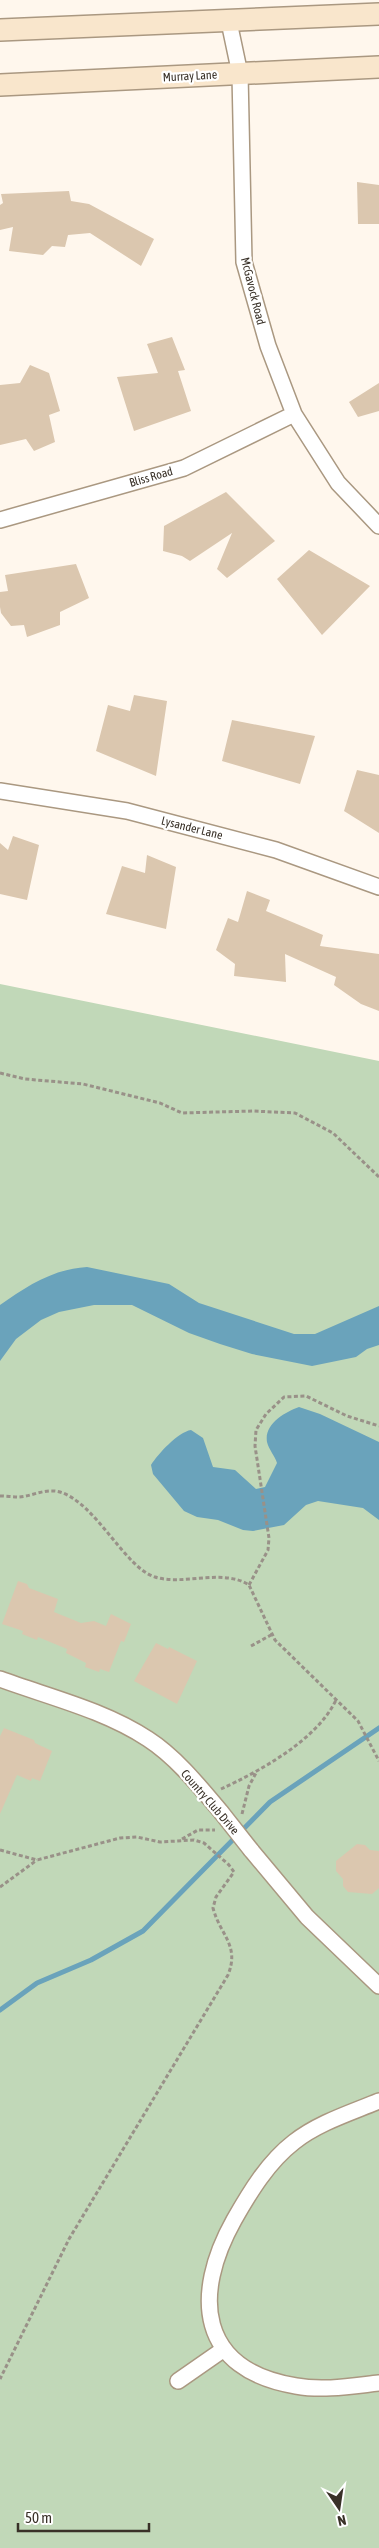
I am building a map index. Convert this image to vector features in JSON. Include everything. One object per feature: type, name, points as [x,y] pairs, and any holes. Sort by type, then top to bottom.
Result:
[{"type":"main road","points":[[0,30],[229,22],[379,14]]},
{"type":"main road","name":"Murray Lane","points":[[0,85],[379,67]]},
{"type":"street","name":"McGavock Road","points":[[229,22],[240,74],[244,262],[268,346],[294,414],[338,484],[379,526]]},
{"type":"street","name":"Bliss Road","points":[[0,520],[184,468],[294,414]]},
{"type":"street","name":"Lysander Lane","points":[[0,790],[136,814],[276,850],[379,887]]},
{"type":"street","name":"Country Club Drive","points":[[0,1679],[102,1716],[147,1738],[163,1750],[221,1812],[307,1917],[379,1986]]},
{"type":"street","points":[[379,2101],[316,2128],[294,2142],[277,2157],[247,2197],[223,2240],[210,2276],[212,2325],[224,2349],[244,2368],[279,2383],[314,2388],[379,2383]]},
{"type":"street","points":[[178,2381],[224,2349]]},
{"type":"path","points":[[0,1073],[25,1078],[83,1084],[160,1103],[182,1113],[253,1111],[295,1113],[333,1132],[379,1177]]},
{"type":"path","points":[[249,1585],[268,1550],[269,1538],[255,1446],[256,1430],[266,1414],[284,1397],[306,1396],[347,1416],[379,1426]]},
{"type":"path","points":[[0,1496],[19,1497],[41,1491],[62,1492],[93,1516],[141,1568],[154,1577],[177,1580],[197,1578],[241,1580],[249,1585],[271,1635],[351,1714],[364,1730],[379,1761]]},
{"type":"path","points":[[251,1646],[271,1635]]},
{"type":"path","points":[[206,1795],[256,1773],[314,1732],[329,1715],[336,1700]]},
{"type":"path","points":[[242,1815],[249,1786],[256,1773]]},
{"type":"path","points":[[181,1839],[198,1830],[220,1830]]},
{"type":"path","points":[[0,1887],[37,1860],[120,1838],[137,1837],[160,1842],[181,1839],[200,1840],[229,1864],[234,1872],[216,1897],[213,1908],[232,1949],[233,1959],[228,1976],[69,2239],[0,2379]]},
{"type":"path","points":[[0,1850],[37,1860]]},
{"type":"green space","points":[[0,984],[379,1061],[379,2548],[0,2548]]},
{"type":"water","points":[[87,1267],[169,1284],[199,1303],[294,1334],[315,1334],[379,1306],[379,1345],[367,1349],[356,1357],[312,1366],[252,1354],[220,1344],[189,1333],[132,1305],[94,1305],[59,1312],[41,1320],[16,1339],[0,1361],[0,1305],[30,1285],[52,1275],[75,1268]]},
{"type":"water","points":[[299,1407],[320,1414],[379,1442],[379,1520],[363,1508],[318,1501],[306,1505],[284,1525],[253,1531],[243,1530],[218,1520],[197,1517],[184,1511],[153,1474],[151,1465],[158,1455],[174,1439],[191,1430],[203,1438],[213,1467],[235,1470],[256,1489],[265,1487],[277,1463],[267,1442],[269,1430],[272,1424],[282,1416]]},
{"type":"building","points":[[357,182],[379,185],[379,224],[358,224]]},
{"type":"building","points":[[69,191],[71,201],[89,204],[154,239],[141,266],[90,233],[68,235],[65,247],[52,246],[43,255],[9,251],[13,227],[0,230],[0,205],[3,203],[1,194]]},
{"type":"building","points":[[172,337],[185,370],[178,371],[191,411],[134,431],[117,377],[158,373],[147,344]]},
{"type":"building","points":[[30,365],[49,373],[60,411],[49,415],[55,442],[34,451],[26,439],[0,445],[0,385],[20,383]]},
{"type":"building","points":[[379,383],[379,411],[358,417],[349,402]]},
{"type":"building","points":[[226,492],[275,541],[227,578],[217,569],[232,533],[190,561],[182,556],[163,551],[164,526]]},
{"type":"building","points":[[309,550],[370,586],[322,635],[277,579]]},
{"type":"building","points":[[76,564],[89,598],[60,612],[60,625],[27,637],[24,625],[11,626],[1,613],[0,607],[0,592],[8,591],[5,575]]},
{"type":"building","points":[[134,695],[167,701],[156,776],[96,751],[108,705],[130,711]]},
{"type":"building","points":[[232,720],[315,736],[300,784],[222,761]]},
{"type":"building","points":[[357,770],[379,775],[379,833],[344,811]]},
{"type":"building","points":[[13,836],[39,845],[27,900],[0,894],[0,843],[8,850]]},
{"type":"building","points":[[147,855],[176,867],[166,929],[106,914],[122,866],[145,873]]},
{"type":"building","points":[[247,891],[270,900],[266,911],[323,935],[320,946],[379,954],[379,1011],[361,1004],[334,985],[336,977],[285,954],[286,982],[234,976],[235,964],[216,950],[228,918],[238,922]]},
{"type":"building","points":[[18,1581],[27,1584],[29,1588],[58,1599],[54,1612],[81,1623],[94,1621],[106,1626],[111,1614],[131,1624],[124,1642],[121,1641],[109,1672],[100,1669],[99,1672],[85,1667],[86,1663],[66,1653],[67,1649],[38,1637],[37,1640],[22,1634],[23,1631],[2,1624]]},
{"type":"building","points":[[156,1643],[168,1649],[169,1647],[197,1661],[177,1704],[134,1681]]},
{"type":"building","points":[[4,1728],[34,1740],[35,1743],[52,1751],[40,1781],[32,1778],[31,1781],[17,1775],[0,1814],[0,1736]]},
{"type":"building","points":[[357,1844],[365,1845],[370,1850],[379,1851],[379,1888],[372,1894],[348,1892],[343,1886],[343,1879],[336,1871],[336,1861]]},
{"type":"waterway","points":[[0,2010],[37,1983],[91,1960],[143,1931],[270,1802],[379,1728]]}]
